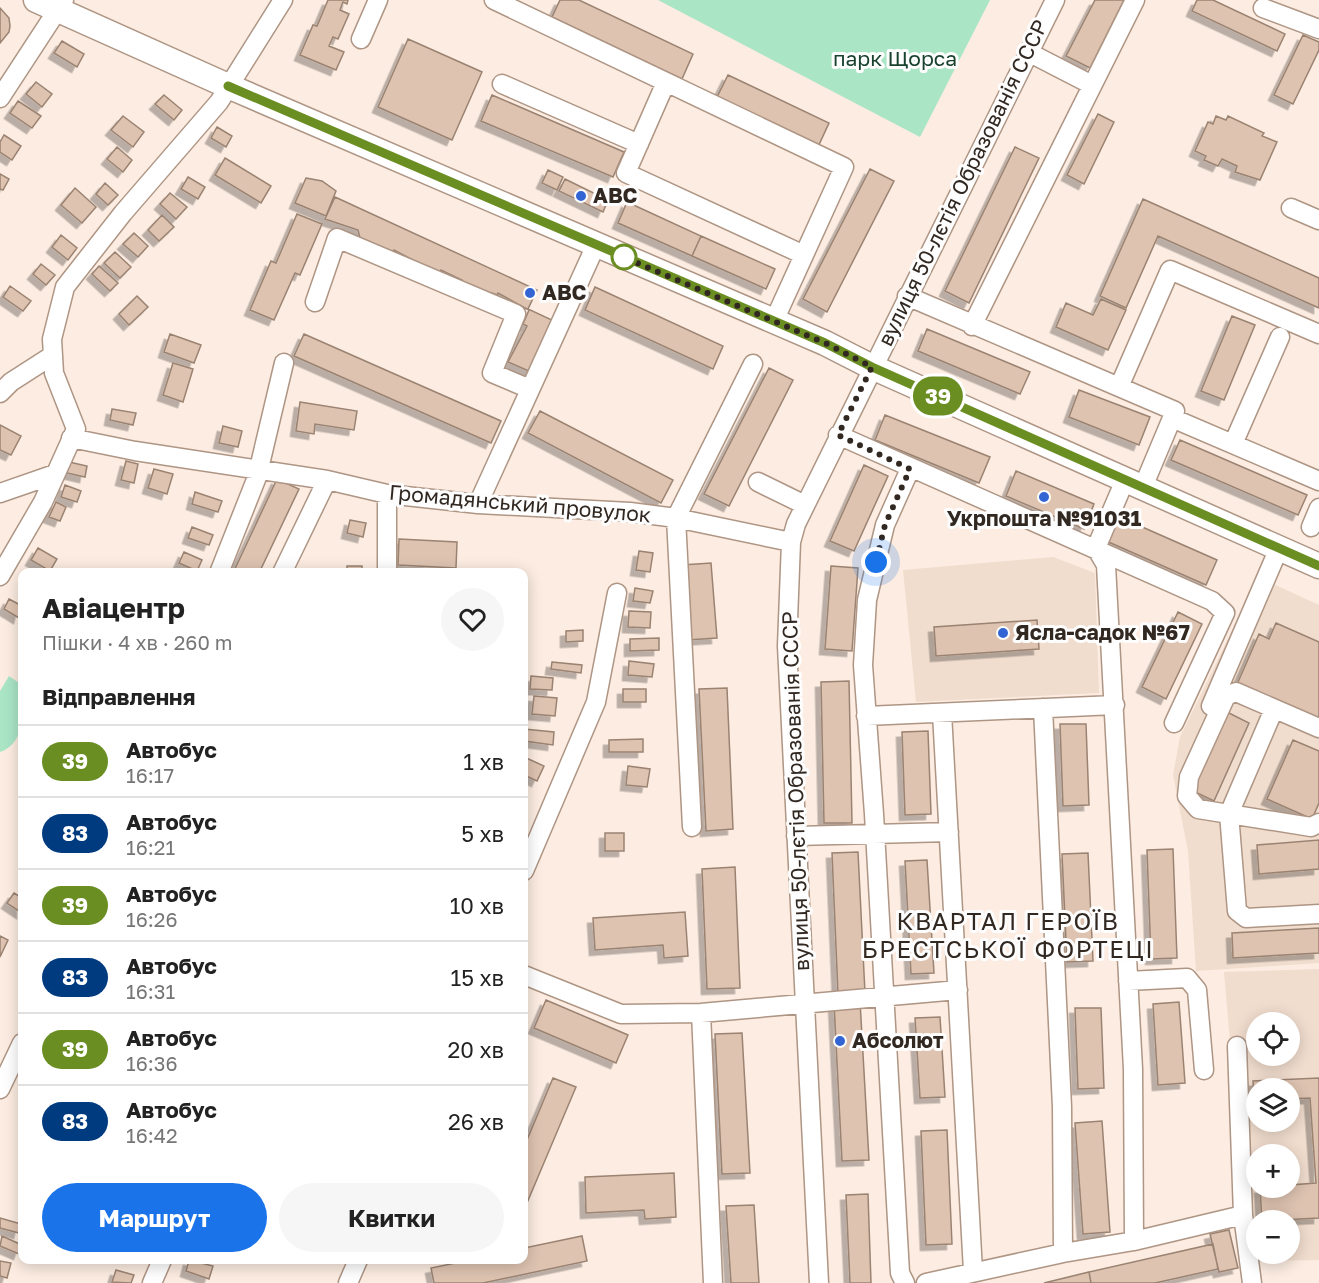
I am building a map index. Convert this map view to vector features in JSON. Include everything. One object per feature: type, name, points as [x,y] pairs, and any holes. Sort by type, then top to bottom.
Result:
[{"type":"main road","points":[[36,0],[61,5],[228,86],[774,321],[1319,566]]},
{"type":"street","points":[[0,576],[43,502],[76,429],[54,373],[52,339],[66,287],[123,213],[219,102],[283,0]]},
{"type":"street","points":[[361,39],[378,0]]},
{"type":"street","points":[[494,0],[844,167],[774,321]]},
{"type":"street","name":"вулиця 50-лєтія Образованія СССР","points":[[819,1283],[787,646],[791,542],[796,524],[838,435],[1055,0]]},
{"type":"street","points":[[972,326],[1135,0]]},
{"type":"street","points":[[0,98],[61,5]]},
{"type":"street","points":[[1263,8],[1319,29]]},
{"type":"street","points":[[1028,52],[1092,85]]},
{"type":"street","points":[[666,82],[626,174],[804,255]]},
{"type":"street","points":[[502,84],[639,144]]},
{"type":"street","points":[[1291,208],[1319,220]]},
{"type":"street","points":[[315,302],[337,238],[516,314],[492,373],[530,389]]},
{"type":"street","points":[[478,504],[596,245]]},
{"type":"street","points":[[1119,387],[1170,270],[1319,334]]},
{"type":"street","points":[[907,296],[972,326],[1175,411],[1096,548]]},
{"type":"street","points":[[1233,444],[1280,337]]},
{"type":"street","points":[[0,393],[11,382],[53,355]]},
{"type":"street","points":[[221,568],[259,469],[284,363]]},
{"type":"street","points":[[692,827],[676,518],[753,364]]},
{"type":"street","points":[[1172,418],[1319,481]]},
{"type":"street","points":[[838,435],[910,469],[1096,548],[1212,601],[1225,613],[1174,723]]},
{"type":"street","name":"Громадянський провулок","points":[[71,438],[135,451],[327,480],[387,494],[478,504],[630,512],[676,518],[791,542]]},
{"type":"street","points":[[905,1283],[900,1273],[863,665],[867,600],[885,525],[910,469]]},
{"type":"street","points":[[0,494],[55,474]]},
{"type":"street","points":[[284,568],[327,480]]},
{"type":"street","points":[[758,482],[805,505]]},
{"type":"street","points":[[387,494],[387,568]]},
{"type":"street","points":[[1311,527],[1319,508]]},
{"type":"street","points":[[1096,548],[1106,565],[1114,705],[1133,1069],[1134,1241]]},
{"type":"street","points":[[1203,724],[1279,548]]},
{"type":"street","points":[[528,862],[596,702],[616,593]]},
{"type":"street","points":[[1319,729],[1236,692],[1226,696],[1189,777],[1187,796],[1198,809],[1311,827],[1319,823]]},
{"type":"street","points":[[866,716],[1114,705]]},
{"type":"street","points":[[1043,708],[1062,1107],[1063,1253]]},
{"type":"street","points":[[1274,709],[1229,814],[1237,910],[1246,918],[1319,914]]},
{"type":"street","points":[[942,713],[973,1271]]},
{"type":"street","points":[[796,837],[949,832]]},
{"type":"street","points":[[528,977],[621,1014],[700,1013],[958,990]]},
{"type":"street","points":[[1128,981],[1187,978],[1197,990],[1204,1070]]},
{"type":"street","points":[[700,1013],[713,1283]]},
{"type":"street","points":[[1237,1046],[1243,1215],[1252,1283]]},
{"type":"street","points":[[0,1089],[18,1051]]},
{"type":"street","points":[[926,1283],[973,1271],[1134,1241],[1243,1215]]},
{"type":"street","points":[[152,1283],[160,1264]]},
{"type":"street","points":[[348,1283],[356,1264]]},
{"type":"shaded area","name":"Ясла-садок №67","points":[[1053,557],[1095,573],[1099,693],[916,702],[903,570]]},
{"type":"shaded area","points":[[1258,577],[1319,605],[1319,963],[1196,971],[1188,851],[1173,775],[1180,737]]},
{"type":"shaded area","points":[[1319,969],[1319,1260],[1300,1260],[1300,1210],[1246,1210],[1246,1226],[1224,972]]},
{"type":"green space","name":"парк Щорса","points":[[658,0],[990,0],[920,137]]},
{"type":"green space","points":[[9,676],[18,682],[18,735],[9,747],[0,752],[0,691]]},
{"type":"building","points":[[328,0],[348,0],[347,4],[343,2],[340,10],[349,14],[338,39],[333,37],[329,46],[344,52],[336,70],[300,55],[313,25],[317,26]]},
{"type":"building","points":[[560,0],[579,0],[693,54],[682,79],[552,17]]},
{"type":"building","points":[[1095,0],[1124,0],[1090,68],[1066,56]]},
{"type":"building","points":[[1197,0],[1213,0],[1285,34],[1277,51],[1192,11]]},
{"type":"building","points":[[0,8],[9,18],[10,26],[9,32],[0,43]]},
{"type":"building","points":[[1303,35],[1319,42],[1319,50],[1293,104],[1274,95]]},
{"type":"building","points":[[408,39],[482,72],[452,140],[378,107]]},
{"type":"building","points":[[62,41],[84,54],[77,67],[54,53]]},
{"type":"building","points":[[728,75],[829,123],[817,149],[715,101]]},
{"type":"building","points":[[36,82],[52,94],[42,107],[26,94]]},
{"type":"building","points":[[164,95],[182,110],[174,120],[155,104]]},
{"type":"building","points":[[492,95],[624,152],[613,177],[481,121]]},
{"type":"building","points":[[18,101],[41,116],[32,128],[10,113]]},
{"type":"building","points":[[1098,114],[1114,122],[1084,184],[1067,175]]},
{"type":"building","points":[[123,116],[144,132],[133,147],[111,130]]},
{"type":"building","points":[[1216,116],[1226,120],[1228,116],[1264,133],[1262,136],[1277,142],[1260,180],[1235,172],[1237,166],[1222,159],[1218,166],[1204,160],[1206,156],[1195,151],[1208,122],[1213,124]]},
{"type":"building","points":[[217,127],[232,136],[226,147],[211,138]]},
{"type":"building","points":[[4,135],[21,146],[12,160],[0,152],[0,142]]},
{"type":"building","points":[[117,147],[132,160],[123,172],[107,159]]},
{"type":"building","points":[[1015,147],[1039,158],[969,303],[945,291]]},
{"type":"building","points":[[225,158],[271,186],[261,203],[215,175]]},
{"type":"building","points":[[870,169],[894,181],[827,312],[803,299]]},
{"type":"building","points":[[548,170],[563,177],[557,190],[542,183]]},
{"type":"building","points":[[0,174],[9,179],[3,190],[0,189]]},
{"type":"building","points":[[188,177],[205,187],[198,199],[181,189]]},
{"type":"building","points":[[306,178],[322,181],[336,191],[326,216],[295,203]]},
{"type":"building","points":[[565,179],[608,200],[603,212],[559,191]]},
{"type":"building","points":[[105,183],[118,195],[108,205],[96,194]]},
{"type":"building","points":[[75,188],[96,207],[82,223],[61,205]]},
{"type":"building","points":[[170,193],[187,207],[176,219],[160,204]]},
{"type":"building","points":[[335,197],[537,290],[528,309],[554,321],[531,372],[508,362],[527,326],[523,324],[529,310],[498,293],[497,295],[492,293],[490,296],[460,283],[462,280],[441,270],[440,274],[394,250],[393,253],[360,238],[358,230],[325,219]]},
{"type":"building","points":[[1143,199],[1319,278],[1319,308],[1158,236],[1126,308],[1100,296]]},
{"type":"building","points":[[627,202],[701,236],[692,256],[618,223]]},
{"type":"building","points":[[297,214],[322,224],[300,275],[295,273],[274,320],[250,310],[271,261],[276,263]]},
{"type":"building","points":[[162,215],[174,227],[159,241],[148,230]]},
{"type":"building","points":[[134,233],[148,246],[138,257],[123,244]]},
{"type":"building","points":[[61,235],[77,248],[68,260],[52,247]]},
{"type":"building","points":[[701,236],[775,269],[766,289],[692,256]]},
{"type":"building","points":[[115,252],[131,267],[120,278],[104,263]]},
{"type":"building","points":[[41,264],[55,275],[46,285],[33,274]]},
{"type":"building","points":[[99,266],[118,283],[110,291],[92,274]]},
{"type":"building","points":[[10,286],[31,301],[23,311],[3,297]]},
{"type":"building","points":[[595,287],[723,346],[713,369],[585,310]]},
{"type":"building","points":[[137,296],[148,307],[129,325],[119,314]]},
{"type":"building","points":[[1101,299],[1126,310],[1108,350],[1056,327],[1066,303],[1093,315]]},
{"type":"building","points":[[1232,316],[1255,325],[1224,400],[1201,391]]},
{"type":"building","points":[[927,329],[1030,372],[1020,394],[918,351]]},
{"type":"building","points":[[170,334],[201,345],[194,363],[164,352]]},
{"type":"building","points":[[304,334],[501,421],[491,443],[294,356]]},
{"type":"building","points":[[173,363],[193,369],[183,402],[163,395]]},
{"type":"building","points":[[769,368],[793,380],[729,506],[704,494]]},
{"type":"building","points":[[1079,390],[1150,417],[1139,445],[1069,417]]},
{"type":"building","points":[[300,402],[357,411],[354,430],[315,424],[314,434],[296,431]]},
{"type":"building","points":[[112,409],[136,413],[133,425],[110,420]]},
{"type":"building","points":[[540,411],[673,480],[661,503],[528,433]]},
{"type":"building","points":[[885,415],[990,457],[979,483],[875,440]]},
{"type":"building","points":[[0,425],[21,436],[11,455],[0,450]]},
{"type":"building","points":[[223,426],[242,431],[238,447],[219,443]]},
{"type":"building","points":[[1180,440],[1307,495],[1298,515],[1171,460]]},
{"type":"building","points":[[126,461],[138,464],[134,483],[121,480]]},
{"type":"building","points":[[69,462],[87,466],[85,477],[67,473]]},
{"type":"building","points":[[864,465],[888,476],[854,551],[830,541]]},
{"type":"building","points":[[154,469],[173,474],[167,494],[148,488]]},
{"type":"building","points":[[1016,471],[1094,504],[1084,529],[1006,496]]},
{"type":"building","points":[[277,479],[299,489],[261,568],[235,568]]},
{"type":"building","points":[[65,485],[81,491],[77,502],[61,497]]},
{"type":"building","points":[[195,492],[222,501],[218,512],[192,504]]},
{"type":"building","points":[[56,502],[66,507],[60,521],[49,517]]},
{"type":"building","points":[[1115,515],[1217,560],[1206,585],[1104,540]]},
{"type":"building","points":[[350,520],[366,523],[363,537],[347,533]]},
{"type":"building","points":[[192,527],[213,535],[209,545],[188,538]]},
{"type":"building","points":[[399,539],[457,542],[456,568],[398,565]]},
{"type":"building","points":[[38,548],[57,559],[52,568],[45,568],[31,560]]},
{"type":"building","points":[[639,551],[653,553],[650,572],[636,570]]},
{"type":"building","points":[[184,552],[202,560],[198,568],[190,568],[179,563]]},
{"type":"building","points":[[711,563],[717,638],[687,640],[682,565]]},
{"type":"building","points":[[347,566],[362,566],[362,568],[347,568]]},
{"type":"building","points":[[831,566],[858,568],[852,651],[825,649]]},
{"type":"building","points":[[635,588],[653,591],[650,603],[633,601]]},
{"type":"building","points":[[9,599],[18,604],[18,617],[4,609]]},
{"type":"building","points":[[629,611],[651,612],[650,628],[628,627]]},
{"type":"building","points":[[1178,612],[1202,624],[1166,699],[1142,687]]},
{"type":"building","points":[[1037,620],[1039,649],[936,656],[934,627]]},
{"type":"building","points":[[1276,623],[1319,642],[1319,726],[1235,689],[1259,634],[1269,639]]},
{"type":"building","points":[[583,630],[583,641],[566,642],[566,631]]},
{"type":"building","points":[[659,638],[659,650],[630,651],[630,639]]},
{"type":"building","points":[[629,661],[654,664],[652,677],[628,675]]},
{"type":"building","points":[[552,662],[582,665],[581,673],[551,669]]},
{"type":"building","points":[[531,676],[553,678],[552,690],[530,689]]},
{"type":"building","points":[[849,681],[852,823],[824,823],[821,682]]},
{"type":"building","points":[[727,688],[733,829],[706,831],[699,689]]},
{"type":"building","points":[[623,689],[646,689],[646,702],[623,702]]},
{"type":"building","points":[[534,696],[557,698],[555,716],[532,714]]},
{"type":"building","points":[[1227,712],[1249,723],[1214,801],[1191,790]]},
{"type":"building","points":[[1060,724],[1086,724],[1089,805],[1063,806]]},
{"type":"building","points":[[528,729],[554,732],[553,745],[528,742]]},
{"type":"building","points":[[928,731],[931,814],[905,815],[902,732]]},
{"type":"building","points":[[643,739],[643,752],[609,752],[609,740]]},
{"type":"building","points":[[1293,740],[1319,751],[1319,803],[1312,819],[1267,799]]},
{"type":"building","points":[[528,759],[544,766],[537,781],[528,777]]},
{"type":"building","points":[[628,766],[650,769],[647,787],[626,785]]},
{"type":"building","points":[[605,833],[624,833],[624,851],[605,851]]},
{"type":"building","points":[[1319,840],[1319,869],[1259,874],[1257,845]]},
{"type":"building","points":[[1173,849],[1177,958],[1151,959],[1147,850]]},
{"type":"building","points":[[858,852],[865,993],[838,994],[832,853]]},
{"type":"building","points":[[1088,853],[1093,961],[1067,962],[1062,854]]},
{"type":"building","points":[[927,860],[934,973],[911,974],[905,861]]},
{"type":"building","points":[[735,867],[740,988],[707,989],[702,869]]},
{"type":"building","points":[[14,893],[18,896],[18,910],[7,903]]},
{"type":"building","points":[[685,912],[688,956],[664,958],[663,945],[595,950],[593,918]]},
{"type":"building","points":[[1319,928],[1319,953],[1233,958],[1232,933]]},
{"type":"building","points":[[0,936],[8,940],[0,957]]},
{"type":"building","points":[[546,1000],[628,1035],[616,1063],[534,1028]]},
{"type":"building","points":[[860,1001],[869,1160],[842,1161],[834,1003]]},
{"type":"building","points":[[1179,1002],[1185,1083],[1158,1085],[1153,1004]]},
{"type":"building","points":[[1075,1008],[1101,1008],[1104,1088],[1078,1089]]},
{"type":"building","points":[[940,1017],[945,1097],[920,1098],[915,1018]]},
{"type":"building","points":[[742,1033],[750,1173],[722,1174],[715,1034]]},
{"type":"building","points":[[553,1078],[576,1087],[528,1201],[528,1137]]},
{"type":"building","points":[[1319,1078],[1319,1218],[1300,1219],[1300,1210],[1261,1210],[1261,1198],[1300,1198],[1300,1184],[1316,1183],[1310,1098],[1300,1098],[1300,1079]]},
{"type":"building","points":[[1102,1121],[1110,1232],[1083,1234],[1075,1123]]},
{"type":"building","points":[[947,1130],[952,1244],[926,1245],[921,1131]]},
{"type":"building","points":[[674,1173],[676,1217],[645,1219],[644,1210],[586,1213],[585,1177]]},
{"type":"building","points":[[868,1194],[871,1283],[850,1283],[846,1195]]},
{"type":"building","points":[[754,1205],[759,1283],[731,1283],[726,1206]]},
{"type":"building","points":[[0,1218],[18,1223],[18,1233],[0,1228]]},
{"type":"building","points":[[1229,1230],[1238,1268],[1219,1272],[1210,1234]]},
{"type":"building","points":[[2,1236],[18,1243],[18,1254],[0,1246]]},
{"type":"building","points":[[582,1236],[587,1261],[483,1283],[434,1283],[431,1268],[450,1264],[528,1264],[528,1247]]},
{"type":"building","points":[[1213,1244],[1218,1269],[1155,1283],[1091,1283],[1089,1272]]},
{"type":"building","points":[[0,1261],[11,1263],[7,1278],[0,1276]]},
{"type":"building","points":[[188,1264],[213,1266],[209,1279],[186,1271]]},
{"type":"building","points":[[116,1270],[134,1275],[131,1283],[112,1282]]},
{"type":"building","points":[[1089,1272],[1091,1283],[1044,1283]]},
{"type":"bus line","name":"39","points":[[228,86],[825,343],[872,367],[1319,566]]},
{"type":"place","name":"АВС","points":[[581,196]]},
{"type":"place","name":"ABC","points":[[530,293]]},
{"type":"place","name":"Укрпошта №91031","points":[[1044,497]]},
{"type":"place","name":"Ясла-садок №67","points":[[1003,633]]},
{"type":"place","name":"Абсолют","points":[[840,1041]]},
{"type":"district","name":"КВАРТАЛ ГЕРОЇВ БРЕСТСЬКОЇ ФОРТЕЦІ","points":[[1008,936]]},
{"type":"route","points":[[624,257],[616,254],[825,343],[872,367],[838,435],[910,469],[885,525],[876,562]]}]
